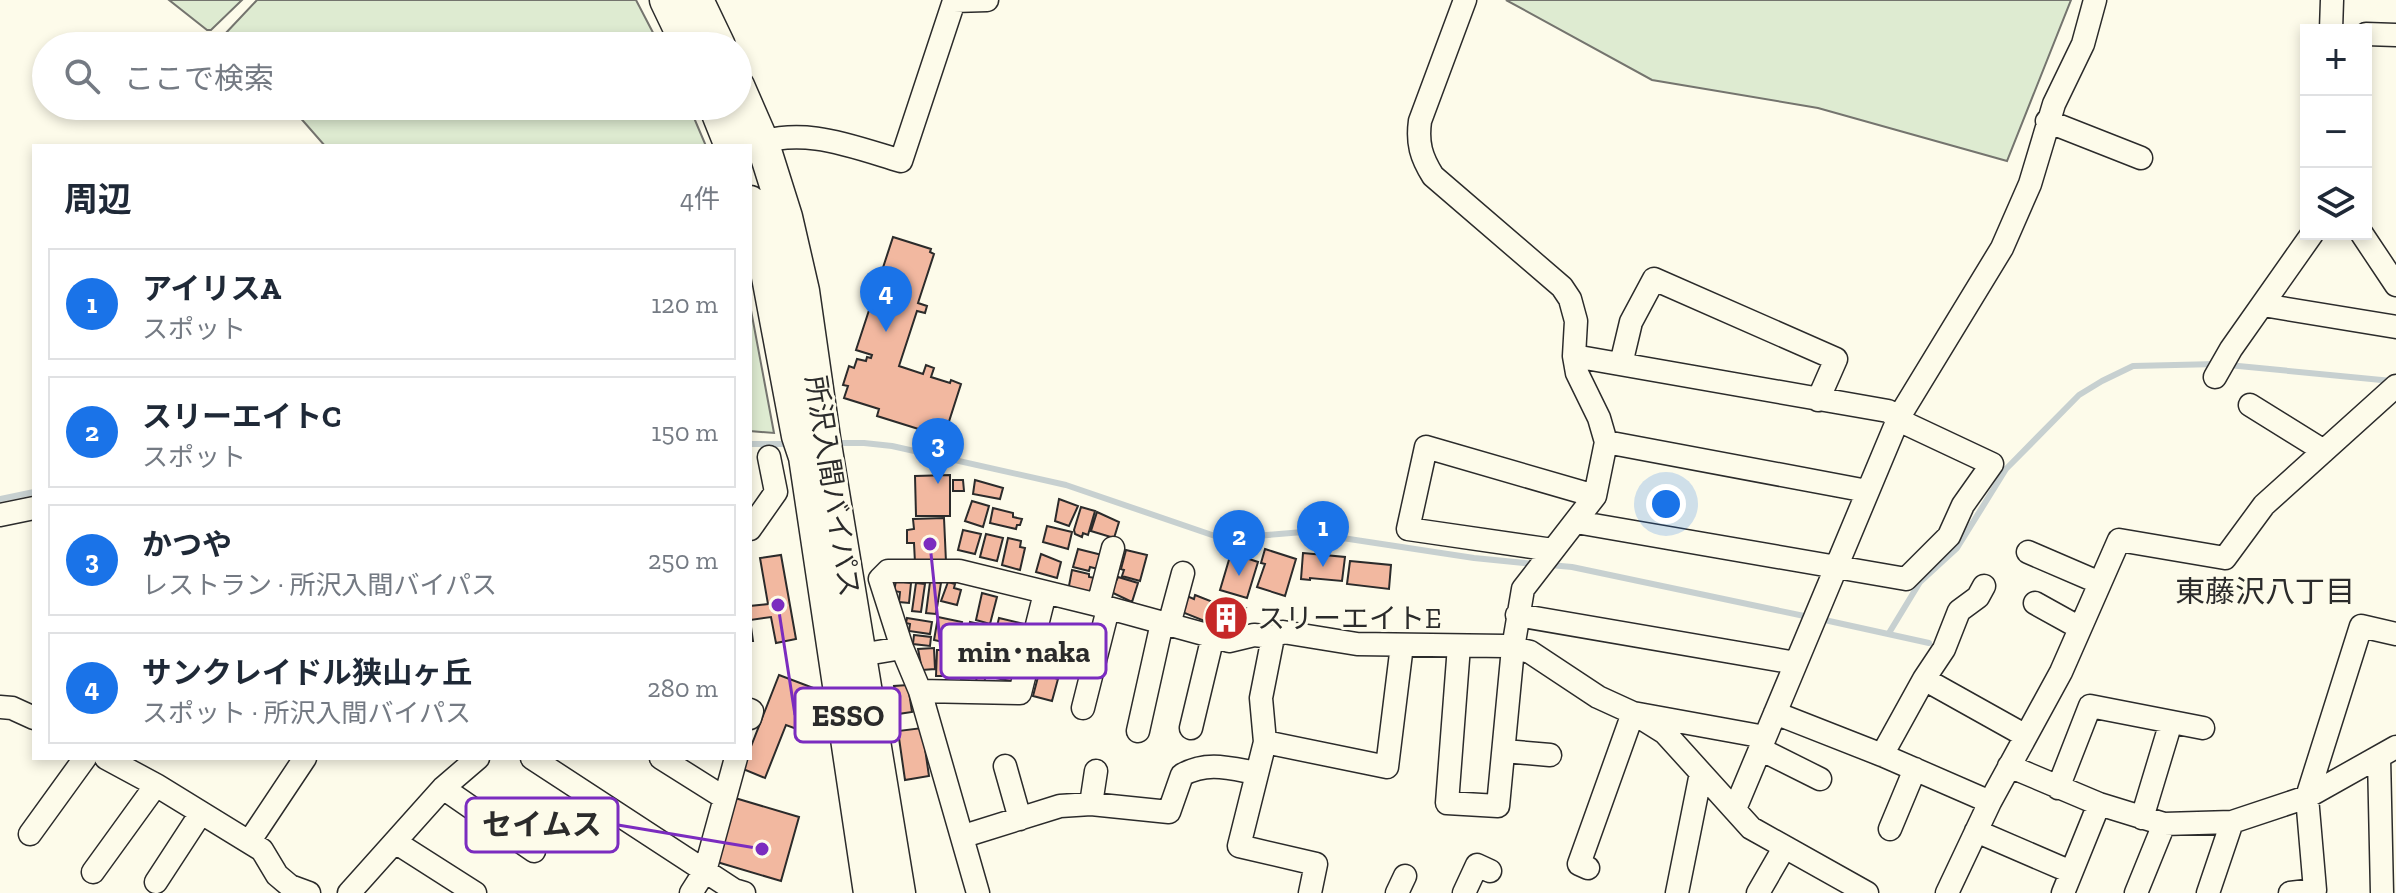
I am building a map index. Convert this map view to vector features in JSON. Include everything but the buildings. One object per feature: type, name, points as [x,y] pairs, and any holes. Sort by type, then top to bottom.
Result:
[{"type":"highway","points":[[666,0],[681,32]]},
{"type":"highway","points":[[697,0],[712,32]]},
{"type":"highway","name":"所沢入間バイパス","points":[[727,120],[747,144]]},
{"type":"highway","name":"所沢入間バイパス","points":[[743,120],[747,144]]},
{"type":"highway","name":"所沢入間バイパス","points":[[752,153],[786,217],[803,291],[812,451],[870,893]]},
{"type":"highway","name":"所沢入間バイパス","points":[[752,208],[860,655],[899,893]]},
{"type":"street","points":[[747,144],[795,136],[822,137],[901,161],[954,1],[987,0]]},
{"type":"street","points":[[1459,646],[1447,803],[1498,806],[1513,648],[1523,589],[1595,496],[1606,442],[1599,418],[1577,373],[1574,356],[1576,321],[1570,299],[1562,287],[1433,176],[1423,159],[1418,139],[1420,121],[1465,0]]},
{"type":"street","points":[[1735,809],[1899,417],[2002,248],[2030,184],[2047,121],[2083,44],[2095,0]]},
{"type":"street","points":[[2331,24],[2332,0]]},
{"type":"street","points":[[2372,34],[2396,35]]},
{"type":"street","points":[[2047,121],[2141,158]]},
{"type":"street","points":[[2215,377],[2231,349],[2308,240]]},
{"type":"street","points":[[2366,240],[2396,285]]},
{"type":"street","points":[[1621,364],[1631,322],[1654,279],[1836,359],[1818,400]]},
{"type":"street","points":[[2263,305],[2396,327]]},
{"type":"street","points":[[1574,356],[1888,411],[1909,425],[1992,464],[1963,505],[1949,536],[1906,579],[1576,522]]},
{"type":"street","points":[[1947,893],[1990,802],[2061,672],[2119,540],[2225,558],[2264,505],[2396,386]]},
{"type":"street","points":[[2250,405],[2324,451]]},
{"type":"street","points":[[1606,442],[1867,491]]},
{"type":"street","points":[[1551,553],[1408,529],[1426,447],[1595,496]]},
{"type":"street","points":[[752,526],[776,492],[760,456],[812,451]]},
{"type":"street","points":[[0,515],[32,508]]},
{"type":"street","points":[[1083,708],[1113,548]]},
{"type":"street","points":[[2028,552],[2100,583]]},
{"type":"street","points":[[978,893],[920,691],[902,648],[880,579],[888,571],[959,571],[1229,641],[1254,635],[1273,637],[1283,632],[1357,644],[1513,648],[1530,652],[1598,697],[1633,713],[1665,733],[1751,828],[1857,891]]},
{"type":"street","points":[[1138,731],[1165,624],[1183,573]]},
{"type":"street","points":[[1882,755],[1944,649],[1959,611],[1978,597],[1984,586]]},
{"type":"street","points":[[920,691],[1020,693],[1045,593]]},
{"type":"street","points":[[2035,603],[2080,628]]},
{"type":"street","points":[[1517,615],[1796,663]]},
{"type":"street","points":[[2290,893],[2315,890],[2307,797],[2361,626],[2396,634]]},
{"type":"street","points":[[1191,728],[1213,636]]},
{"type":"street","points":[[1273,637],[1261,698],[1265,742],[1239,846],[1316,864],[1310,893]]},
{"type":"street","points":[[1265,742],[1387,767],[1402,645]]},
{"type":"street","points":[[860,655],[902,648]]},
{"type":"street","points":[[1924,679],[2026,736]]},
{"type":"street","points":[[2058,788],[2090,706],[2203,728]]},
{"type":"street","points":[[0,707],[12,708],[32,717]]},
{"type":"street","points":[[1633,713],[1762,743],[1820,779]]},
{"type":"street","points":[[1588,868],[1579,864],[1633,713]]},
{"type":"street","points":[[1775,713],[1990,802]]},
{"type":"street","points":[[2136,893],[2171,722]]},
{"type":"street","points":[[1504,751],[1550,755]]},
{"type":"street","points":[[2009,766],[2099,804],[2153,821],[2232,822],[2307,797],[2388,752],[2382,893]]},
{"type":"street","points":[[30,834],[84,760]]},
{"type":"street","points":[[110,760],[262,850],[277,875],[290,886],[309,893]]},
{"type":"street","points":[[349,893],[443,788],[476,760]]},
{"type":"street","points":[[535,760],[734,890],[744,893]]},
{"type":"street","points":[[664,760],[723,797]]},
{"type":"street","points":[[691,893],[705,871],[735,760]]},
{"type":"street","points":[[249,842],[297,761]]},
{"type":"street","points":[[1005,766],[1020,819]]},
{"type":"street","points":[[964,836],[1060,806],[1091,804],[1169,812],[1182,775],[1193,769],[1213,766],[1256,773]]},
{"type":"street","points":[[1890,829],[1915,769]]},
{"type":"street","points":[[1091,804],[1096,771]]},
{"type":"street","points":[[1677,893],[1701,773]]},
{"type":"street","points":[[93,872],[156,785]]},
{"type":"street","points":[[443,788],[534,851]]},
{"type":"street","points":[[1976,831],[2067,882],[2099,804]]},
{"type":"street","points":[[156,882],[201,813]]},
{"type":"street","points":[[2208,893],[2232,822]]},
{"type":"street","points":[[395,842],[475,893]]},
{"type":"street","points":[[1758,893],[1784,848]]},
{"type":"street","points":[[1464,893],[1477,865],[1490,871]]},
{"type":"green space","points":[[169,0],[242,0],[211,30],[207,30]]},
{"type":"green space","points":[[257,0],[636,0],[653,32],[227,32]]},
{"type":"green space","points":[[1506,0],[2071,0],[2007,161],[1818,108],[1652,80]]},
{"type":"green space","points":[[302,120],[695,120],[705,144],[323,144]]},
{"type":"green space","points":[[752,316],[774,433],[752,431]]},
{"type":"waterway","points":[[1889,633],[1920,582],[1957,548],[2006,469],[2079,395],[2133,366],[2217,364]]},
{"type":"waterway","points":[[2228,365],[2392,381]]},
{"type":"waterway","points":[[834,443],[892,446],[1066,485],[1215,536],[1232,538],[1303,532],[1535,564]]},
{"type":"waterway","points":[[752,444],[790,444]]},
{"type":"waterway","points":[[0,499],[32,492]]},
{"type":"waterway","points":[[1550,565],[1809,617]]},
{"type":"waterway","points":[[1820,619],[1929,643]]},
{"type":"place","name":"サンクレイドル狭山ヶ丘","points":[[886,332]]},
{"type":"place","name":"かつや","points":[[938,484]]},
{"type":"place","name":"min･naka","points":[[930,544]]},
{"type":"place","name":"アイリスA","points":[[1323,567]]},
{"type":"place","name":"スリーエイトC","points":[[1239,576]]},
{"type":"place","name":"ESSO","points":[[778,605]]},
{"type":"place","name":"スリーエイトE","points":[[1226,618]]},
{"type":"place","name":"セイムス","points":[[762,849]]},
{"type":"district","name":"東藤沢八丁目","points":[[2265,592]]}]
